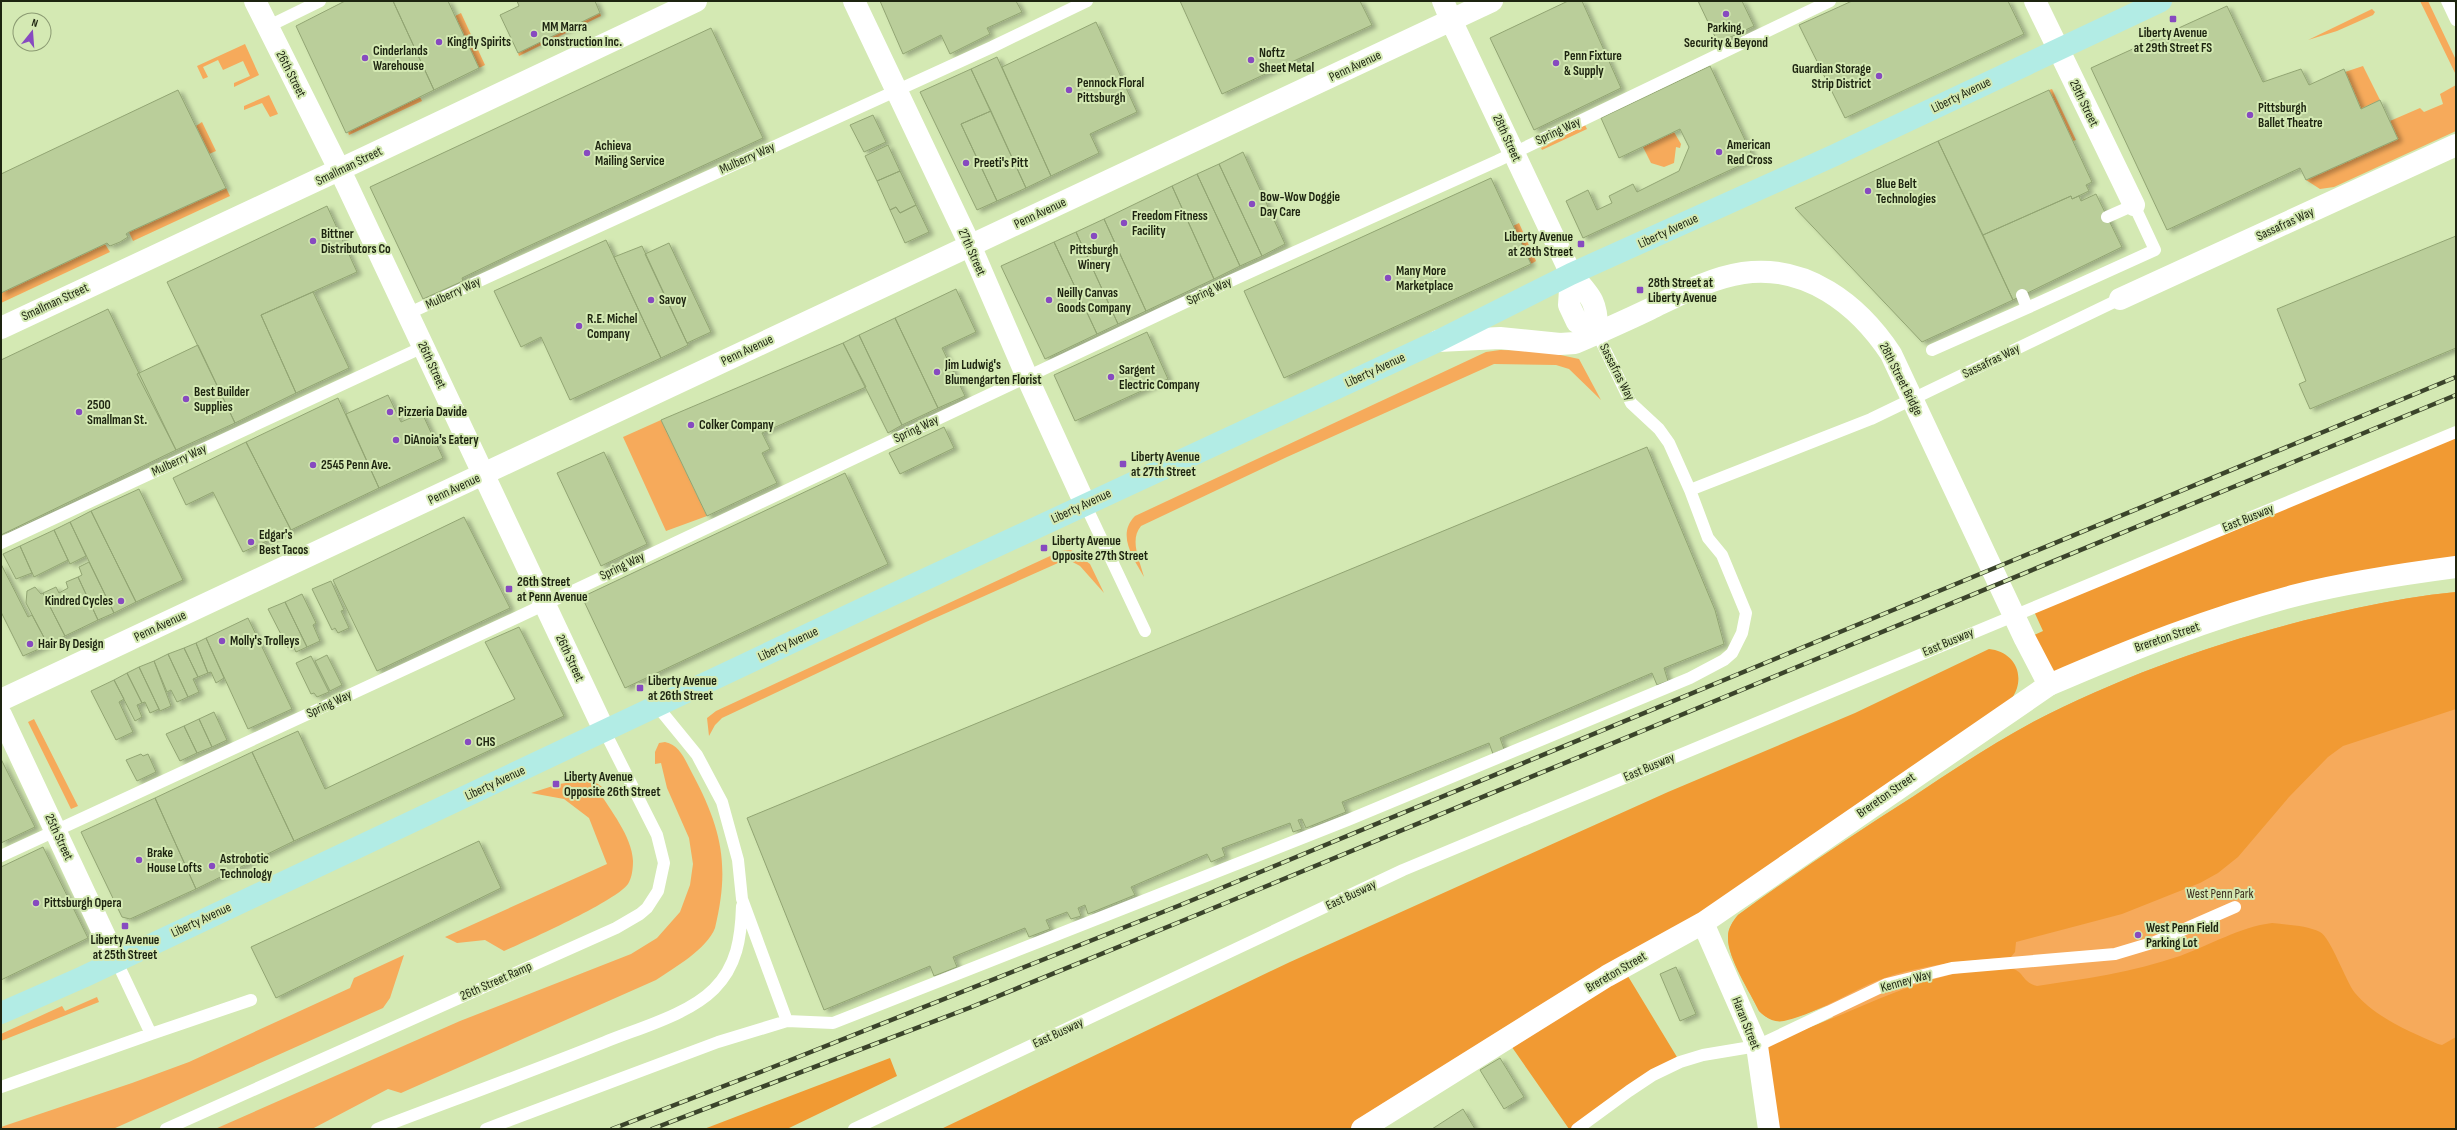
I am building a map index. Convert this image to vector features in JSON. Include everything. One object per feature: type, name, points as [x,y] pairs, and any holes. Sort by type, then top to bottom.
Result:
[{"type":"main road","name":"Liberty Avenue","points":[[1,1013],[605,732],[1085,504],[1438,341],[1571,274],[1835,155],[2058,48],[2161,1]]},
{"type":"street","name":"26th Street","points":[[255,1],[340,170],[605,732]]},
{"type":"street","name":"Smallman Street","points":[[1,328],[340,170],[514,85],[696,1]]},
{"type":"street","name":"27th Street","points":[[854,1],[970,245],[1027,377],[1085,504]]},
{"type":"street","name":"Penn Avenue","points":[[1,700],[484,475],[970,245],[1447,10],[1492,1]]},
{"type":"street","name":"29th Street","points":[[2035,1],[2134,205]]},
{"type":"street","name":"28th Street","points":[[1447,10],[1571,274],[1590,295],[1598,314],[1597,333]]},
{"type":"street","name":"Sassafras Way","points":[[2120,299],[2456,145]]},
{"type":"street","name":"28th Street Bridge","points":[[1438,341],[1500,338],[1560,344],[1575,343],[1690,290],[1725,277],[1743,273],[1768,272],[1796,277],[1822,287],[1845,301],[1877,333],[1891,354],[2025,639],[2049,685]]},
{"type":"street","name":"Brereton Street","points":[[1362,1129],[1607,976],[1703,923],[2049,685],[2138,647],[2297,595],[2368,580],[2456,567]]},
{"type":"street","name":"25th Street","points":[[1,715],[116,960]]},
{"type":"street","name":"Haran Street","points":[[1703,923],[1757,1046],[1769,1129]]},
{"type":"lane","points":[[267,27],[320,1]]},
{"type":"lane","name":"Mulberry Way","points":[[407,314],[1087,1]]},
{"type":"lane","name":"Spring Way","points":[[1,856],[544,604],[1226,283],[1514,152],[1830,1]]},
{"type":"lane","points":[[2447,1],[2456,20]]},
{"type":"lane","points":[[1932,350],[2156,250],[2134,205],[2107,217]]},
{"type":"lane","points":[[2022,296],[2027,308]]},
{"type":"lane","name":"Sassafras Way","points":[[1597,333],[1631,403],[1659,429],[1669,443],[1690,490],[1871,419],[2120,299]]},
{"type":"lane","name":"Mulberry Way","points":[[1,543],[423,347]]},
{"type":"lane","name":"East Busway","points":[[854,1129],[1403,870],[2456,432]]},
{"type":"lane","points":[[486,1129],[718,1042],[787,1021],[833,1023],[1355,817],[1690,678],[1724,660],[1738,645],[1746,613],[1722,555],[1708,538],[1690,490]]},
{"type":"lane","points":[[1085,504],[1145,631]]},
{"type":"lane","points":[[377,1129],[555,1062],[695,1004],[714,990],[728,972],[736,955],[741,933],[742,899],[738,860],[722,802],[697,755],[657,706]]},
{"type":"lane","name":"26th Street Ramp","points":[[166,1129],[616,928],[640,914],[658,891],[664,863],[656,835],[633,783],[605,732]]},
{"type":"lane","points":[[742,899],[787,1021]]},
{"type":"lane","name":"Kenney Way","points":[[1577,1129],[1653,1075],[1680,1062],[1703,1055],[1757,1046],[1887,984],[1952,968],[2115,954],[2155,942],[2235,907]]},
{"type":"lane","points":[[116,960],[151,1034]]},
{"type":"lane","points":[[1,1088],[251,1000]]},
{"type":"green space","points":[[2420,1],[2428,1],[2456,60],[2456,75]]},
{"type":"green space","points":[[2372,9],[2375,12],[2373,15],[2337,31],[2308,40]]},
{"type":"green space","points":[[461,13],[485,65],[479,68],[455,16]]},
{"type":"green space","points":[[600,13],[601,16],[519,56],[518,53]]},
{"type":"green space","points":[[245,44],[259,75],[234,87],[234,83],[250,76],[243,61],[223,70],[218,60],[203,67],[208,77],[203,79],[197,66]]},
{"type":"green space","points":[[2363,66],[2380,100],[2361,109],[2345,72]]},
{"type":"green space","points":[[2456,85],[2456,131],[2334,187],[2320,189],[2306,180],[2397,139],[2390,121],[2420,108],[2424,112],[2443,104],[2440,94]]},
{"type":"green space","points":[[2052,89],[2076,140],[2073,141],[2049,90]]},
{"type":"green space","points":[[269,95],[278,114],[270,117],[262,103],[244,110],[244,106]]},
{"type":"green space","points":[[420,97],[422,101],[349,135],[348,132]]},
{"type":"green space","points":[[202,122],[216,151],[209,154],[196,126]]},
{"type":"green space","points":[[1585,125],[1587,129],[1542,150],[1541,148]]},
{"type":"green space","points":[[1674,132],[1681,144],[1680,148],[1676,147],[1674,163],[1664,167],[1651,163],[1643,147]]},
{"type":"green space","points":[[226,188],[230,196],[133,241],[129,232]]},
{"type":"green space","points":[[1519,223],[1536,261],[1531,264],[1513,226]]},
{"type":"green space","points":[[105,244],[110,252],[1,303],[1,293]]},
{"type":"green space","points":[[1500,350],[1542,351],[1579,359],[1601,400],[1569,369],[1556,365],[1494,364],[1287,457],[1141,526],[1136,538],[1136,551],[1144,577],[1132,555],[1127,539],[1127,531],[1135,516],[1486,352]]},
{"type":"green space","points":[[661,420],[707,516],[666,531],[623,437]]},
{"type":"green space","points":[[1071,550],[1090,564],[1104,593],[1080,566],[1067,559],[926,622],[722,718],[715,725],[709,736],[707,718],[716,711],[1061,551]]},
{"type":"green space","name":"West Penn Park","points":[[2456,592],[2456,1129],[1819,1024],[1833,1017],[1827,1006],[1783,1020],[1774,1020],[1766,1017],[1759,1011],[1735,964],[1729,945],[1729,931],[1738,915],[1847,839],[2003,739],[2033,722],[2111,685],[2192,654],[2274,628],[2357,608],[2406,598]]},
{"type":"green space","points":[[34,719],[78,806],[71,809],[28,722]]},
{"type":"green space","points":[[665,742],[675,746],[687,763],[710,812],[720,848],[722,886],[720,906],[715,928],[711,936],[698,951],[656,980],[401,1093],[388,1089],[312,1129],[215,1129],[460,1021],[631,954],[657,938],[680,912],[690,885],[693,864],[689,838],[667,788],[661,763],[655,764],[655,752],[659,743]]},
{"type":"green space","points":[[580,777],[591,779],[602,787],[598,790],[625,833],[632,852],[633,861],[631,876],[628,884],[607,900],[590,910],[504,951],[485,940],[457,943],[445,937],[607,864],[589,818],[564,799],[531,793],[559,784],[579,781]]},
{"type":"green space","points":[[404,955],[390,998],[383,1008],[113,1129],[1,1129],[1,1127],[132,1083],[189,1062],[350,988],[354,978]]},
{"type":"green space","points":[[97,997],[99,1002],[1,1041],[1,1034],[62,1006],[65,1011]]},
{"type":"shaded area","points":[[2456,432],[2456,567],[2368,580],[2049,685],[2025,639],[2043,631],[2032,607]]},
{"type":"shaded area","points":[[2456,592],[2456,709],[2343,746],[2328,757],[2289,797],[2238,857],[2218,873],[2200,883],[2122,914],[2016,942],[2015,952],[2011,957],[1944,964],[1911,970],[1879,980],[1809,1013],[1784,1021],[1770,1019],[1759,1011],[1735,964],[1729,945],[1729,931],[1738,915],[1847,839],[2003,739],[2033,722],[2111,685],[2192,654],[2274,628],[2357,608],[2406,598]]},
{"type":"shaded area","points":[[1989,649],[2003,653],[2013,661],[2018,673],[2017,688],[2002,715],[1623,968],[1680,1062],[1577,1129],[1569,1129],[1507,1040],[1362,1129],[941,1129],[1290,962],[1668,792],[1855,713]]},
{"type":"shaded area","points":[[2272,923],[2303,927],[2320,932],[2329,942],[2355,993],[2363,1002],[2383,1017],[2438,1044],[2442,1045],[2456,1037],[2456,1129],[1769,1129],[1757,1046],[1810,1027],[1901,990],[1944,976],[1989,969],[2013,969],[2017,970],[2028,982],[2037,986],[2073,981],[2127,971],[2162,962],[2191,952],[2248,928]]},
{"type":"shaded area","points":[[890,1058],[897,1076],[787,1129],[704,1129]]},
{"type":"building","name":"Cinderlands Warehouse","points":[[345,1],[393,1],[434,90],[346,133],[296,26]]},
{"type":"building","name":"Kingfly Spirits","points":[[393,1],[448,1],[479,68],[434,90]]},
{"type":"building","name":"MM Marra Construction Inc.","points":[[517,1],[595,1],[600,13],[518,53],[500,15],[519,6]]},
{"type":"building","points":[[880,1],[1016,1],[1022,12],[987,28],[990,34],[950,54],[941,35],[903,54]]},
{"type":"building","name":"Noftz Sheet Metal","points":[[1180,1],[1360,1],[1372,25],[1222,94]]},
{"type":"building","name":"Penn Fixture & Supply","points":[[1568,1],[1582,1],[1621,88],[1534,130],[1490,38]]},
{"type":"building","name":"Parking, Security & Beyond","points":[[1698,1],[1742,1],[1754,26],[1718,43]]},
{"type":"building","name":"Guardian Storage Strip District","points":[[1852,1],[2008,1],[2024,34],[1845,118],[1799,25]]},
{"type":"building","name":"Pittsburgh Ballet Theatre","points":[[2227,6],[2263,82],[2301,69],[2309,85],[2344,69],[2361,109],[2380,100],[2398,139],[2306,180],[2300,168],[2167,230],[2091,68]]},
{"type":"building","name":"Pennock Floral Pittsburgh","points":[[1096,22],[1137,112],[1090,134],[1099,153],[1051,176],[1002,67]]},
{"type":"building","name":"Achieva Mailing Service","points":[[711,28],[763,138],[518,251],[462,278],[463,281],[423,299],[370,187]]},
{"type":"building","points":[[997,57],[1051,176],[1026,188],[971,69]]},
{"type":"building","name":"American Red Cross","points":[[1710,66],[1754,159],[1583,238],[1566,201],[1588,190],[1597,210],[1612,203],[1609,196],[1633,184],[1637,192],[1679,171],[1689,147],[1680,129],[1619,158],[1601,118]]},
{"type":"building","name":"Preeti's Pitt","points":[[971,69],[991,111],[961,124],[997,201],[977,210],[920,92]]},
{"type":"building","points":[[178,90],[226,188],[129,232],[126,234],[128,237],[120,242],[110,246],[107,243],[1,293],[1,174]]},
{"type":"building","points":[[2049,90],[2092,182],[2086,185],[2089,191],[2072,199],[2071,196],[1983,235],[1938,141]]},
{"type":"building","points":[[991,111],[1026,188],[997,201],[961,124]]},
{"type":"building","points":[[873,115],[886,142],[864,152],[850,125]]},
{"type":"building","points":[[1938,141],[2013,300],[1922,342],[1795,208]]},
{"type":"building","points":[[888,145],[900,171],[877,181],[865,156]]},
{"type":"building","name":"Bow-Wow Doggie Day Care","points":[[1243,152],[1285,244],[1262,256],[1219,164]]},
{"type":"building","points":[[1219,164],[1262,256],[1240,266],[1197,174]]},
{"type":"building","points":[[900,171],[916,205],[900,213],[896,207],[890,210],[877,181]]},
{"type":"building","points":[[1197,174],[1240,266],[1214,279],[1172,186]]},
{"type":"building","name":"Many More Marketplace","points":[[1491,178],[1531,264],[1284,378],[1244,291]]},
{"type":"building","points":[[1172,186],[1214,279],[1146,311],[1104,219]]},
{"type":"building","points":[[2096,194],[2122,247],[2013,300],[1983,235],[2071,196],[2072,199],[2079,196],[2081,201]]},
{"type":"building","points":[[916,205],[929,232],[905,243],[890,210],[896,207],[900,213]]},
{"type":"building","points":[[327,206],[357,272],[261,315],[296,393],[235,423],[167,282]]},
{"type":"building","points":[[1104,219],[1146,311],[1118,324],[1076,232]]},
{"type":"building","points":[[1076,232],[1118,324],[1097,334],[1054,242]]},
{"type":"building","points":[[2456,236],[2456,348],[2310,409],[2299,384],[2306,381],[2277,309]]},
{"type":"building","name":"R.E. Michel Company","points":[[606,240],[661,358],[570,400],[541,337],[521,347],[494,291]]},
{"type":"building","name":"Neilly Canvas Goods Company","points":[[1054,242],[1097,334],[1045,359],[1001,266]]},
{"type":"building","points":[[669,243],[711,332],[687,343],[645,254]]},
{"type":"building","name":"Savoy","points":[[642,246],[688,345],[661,358],[614,257]]},
{"type":"building","name":"Jim Ludwig's Blumengarten Florist","points":[[956,289],[976,332],[942,348],[965,396],[938,408],[895,318]]},
{"type":"building","points":[[313,292],[349,368],[296,393],[261,315]]},
{"type":"building","name":"2500 Smallman St.","points":[[108,309],[176,450],[1,535],[1,360]]},
{"type":"building","points":[[895,318],[938,408],[902,425],[859,335]]},
{"type":"building","name":"Sargent Electric Company","points":[[1147,332],[1168,379],[1075,421],[1054,375]]},
{"type":"building","points":[[859,335],[902,425],[888,433],[843,343]]},
{"type":"building","points":[[843,343],[866,387],[762,433],[770,449],[762,453],[777,483],[707,516],[661,420]]},
{"type":"building","name":"Best Builder Supplies","points":[[198,345],[235,423],[176,450],[137,374]]},
{"type":"building","name":"DiAnoia's Eatery","points":[[388,395],[401,422],[422,413],[443,458],[379,488],[346,414]]},
{"type":"building","name":"2545 Penn Ave.","points":[[338,398],[379,488],[291,530],[246,442]]},
{"type":"building","points":[[944,427],[954,448],[900,474],[889,453]]},
{"type":"building","points":[[246,442],[291,530],[243,552],[213,492],[186,505],[173,478]]},
{"type":"building","points":[[1647,447],[1715,610],[1724,644],[1664,668],[1668,681],[1657,685],[1652,673],[1500,738],[1504,749],[1493,754],[1489,743],[1342,802],[1346,812],[1306,828],[1302,819],[1298,820],[1302,829],[1293,832],[1290,823],[1222,848],[1225,856],[1211,862],[1207,854],[1131,887],[1135,895],[1088,914],[1085,905],[1078,908],[1081,916],[1071,919],[1067,912],[1046,920],[1050,929],[1029,937],[1025,928],[953,957],[957,967],[934,976],[930,966],[824,1010],[747,818]]},
{"type":"building","points":[[604,452],[647,544],[601,566],[557,473]]},
{"type":"building","points":[[845,473],[888,564],[625,688],[582,597]]},
{"type":"building","points":[[139,489],[183,580],[136,602],[91,511]]},
{"type":"building","points":[[91,511],[136,602],[114,613],[70,522]]},
{"type":"building","points":[[464,517],[510,608],[377,671],[333,580]]},
{"type":"building","points":[[70,522],[86,556],[70,564],[54,530]]},
{"type":"building","points":[[54,530],[68,560],[34,577],[20,546]]},
{"type":"building","points":[[20,546],[32,573],[16,579],[3,554]]},
{"type":"building","points":[[89,562],[114,613],[98,620],[78,577],[82,575],[79,567]]},
{"type":"building","points":[[1,564],[28,617],[32,615],[48,645],[23,656],[1,612]]},
{"type":"building","points":[[78,577],[98,620],[65,636],[43,593],[56,587],[59,593],[68,588],[66,582]]},
{"type":"building","points":[[331,581],[344,610],[341,611],[349,628],[338,633],[335,628],[332,630],[312,589]]},
{"type":"building","points":[[35,587],[41,594],[43,593],[65,636],[48,645],[26,603],[27,591]]},
{"type":"building","points":[[302,594],[316,623],[313,625],[320,641],[307,647],[285,602]]},
{"type":"building","points":[[285,602],[307,647],[296,652],[293,646],[288,648],[268,609]]},
{"type":"building","points":[[248,618],[292,709],[248,729],[206,638]]},
{"type":"building","name":"CHS","points":[[519,627],[564,716],[294,841],[252,752],[298,731],[325,789],[515,699],[485,642]]},
{"type":"building","points":[[206,638],[224,678],[216,683],[211,672],[208,673],[196,643]]},
{"type":"building","points":[[196,643],[208,673],[198,677],[184,648]]},
{"type":"building","points":[[184,648],[198,677],[193,679],[199,692],[188,697],[168,654]]},
{"type":"building","points":[[168,654],[188,697],[177,702],[171,690],[167,692],[154,661]]},
{"type":"building","points":[[327,655],[342,685],[330,691],[315,661]]},
{"type":"building","points":[[311,656],[329,692],[317,697],[314,693],[311,694],[296,663]]},
{"type":"building","points":[[154,661],[171,706],[160,711],[139,667]]},
{"type":"building","points":[[139,667],[159,709],[150,713],[145,702],[142,703],[127,673]]},
{"type":"building","points":[[127,673],[142,703],[137,705],[142,717],[135,721],[114,680]]},
{"type":"building","points":[[114,680],[124,699],[119,702],[133,732],[116,740],[91,691]]},
{"type":"building","points":[[214,712],[227,740],[212,747],[199,719]]},
{"type":"building","points":[[199,719],[212,747],[197,753],[184,726]]},
{"type":"building","points":[[184,726],[197,753],[180,761],[166,734]]},
{"type":"building","points":[[252,752],[294,841],[196,889],[155,798]]},
{"type":"building","points":[[141,754],[143,756],[148,754],[156,772],[137,781],[126,760]]},
{"type":"building","points":[[1,759],[35,827],[1,843]]},
{"type":"building","name":"Brake House Lofts","points":[[155,798],[196,889],[130,919],[122,917],[81,832]]},
{"type":"building","points":[[479,841],[501,888],[276,998],[251,947]]},
{"type":"building","name":"Pittsburgh Opera","points":[[43,847],[88,938],[1,980],[1,867]]},
{"type":"building","points":[[1676,967],[1696,1014],[1680,1021],[1660,974]]},
{"type":"building","points":[[1500,1058],[1524,1097],[1504,1109],[1480,1070]]},
{"type":"building","points":[[1463,1109],[1475,1129],[1432,1129]]},
{"type":"railway","points":[[612,1129],[768,1069],[1178,906],[2456,377]]},
{"type":"railway","points":[[652,1129],[969,1008],[2456,395]]},
{"type":"place","name":"Parking, Security & Beyond","points":[[1726,14]]},
{"type":"place","name":"Liberty Avenue at 29th Street FS","points":[[2173,19]]},
{"type":"place","name":"MM Marra Construction Inc.","points":[[534,34]]},
{"type":"place","name":"Kingfly Spirits","points":[[439,42]]},
{"type":"place","name":"Cinderlands Warehouse","points":[[365,58]]},
{"type":"place","name":"Noftz Sheet Metal","points":[[1251,60]]},
{"type":"place","name":"Penn Fixture & Supply","points":[[1556,63]]},
{"type":"place","name":"Guardian Storage Strip District","points":[[1879,76]]},
{"type":"place","name":"Pennock Floral Pittsburgh","points":[[1069,90]]},
{"type":"place","name":"Pittsburgh Ballet Theatre","points":[[2250,115]]},
{"type":"place","name":"American Red Cross","points":[[1719,152]]},
{"type":"place","name":"Achieva Mailing Service","points":[[587,153]]},
{"type":"place","name":"Preeti's Pitt","points":[[966,163]]},
{"type":"place","name":"Blue Belt Technologies","points":[[1868,191]]},
{"type":"place","name":"Bow-Wow Doggie Day Care","points":[[1252,204]]},
{"type":"place","name":"Freedom Fitness Facility","points":[[1124,223]]},
{"type":"place","name":"Pittsburgh Winery","points":[[1094,236]]},
{"type":"place","name":"Bittner Distributors Co","points":[[313,241]]},
{"type":"place","name":"Liberty Avenue at 28th Street","points":[[1581,244]]},
{"type":"place","name":"Many More Marketplace","points":[[1388,278]]},
{"type":"place","name":"28th Street at Liberty Avenue","points":[[1640,290]]},
{"type":"place","name":"Savoy","points":[[651,300]]},
{"type":"place","name":"Neilly Canvas Goods Company","points":[[1049,300]]},
{"type":"place","name":"R.E. Michel Company","points":[[579,326]]},
{"type":"place","name":"Jim Ludwig's Blumengarten Florist","points":[[937,372]]},
{"type":"place","name":"Sargent Electric Company","points":[[1111,377]]},
{"type":"place","name":"Best Builder Supplies","points":[[186,399]]},
{"type":"place","name":"2500 Smallman St.","points":[[79,412]]},
{"type":"place","name":"Pizzeria Davide","points":[[390,412]]},
{"type":"place","name":"Colker Company","points":[[691,425]]},
{"type":"place","name":"DiAnoia's Eatery","points":[[396,440]]},
{"type":"place","name":"Liberty Avenue at 27th Street","points":[[1123,464]]},
{"type":"place","name":"2545 Penn Ave.","points":[[313,465]]},
{"type":"place","name":"Edgar's Best Tacos","points":[[251,542]]},
{"type":"place","name":"Liberty Avenue Opposite 27th Street","points":[[1044,548]]},
{"type":"place","name":"26th Street at Penn Avenue","points":[[509,589]]},
{"type":"place","name":"Kindred Cycles","points":[[121,601]]},
{"type":"place","name":"Molly's Trolleys","points":[[222,641]]},
{"type":"place","name":"Hair By Design","points":[[30,644]]},
{"type":"place","name":"Liberty Avenue at 26th Street","points":[[640,688]]},
{"type":"place","name":"CHS","points":[[468,742]]},
{"type":"place","name":"Liberty Avenue Opposite 26th Street","points":[[556,784]]},
{"type":"place","name":"Brake House Lofts","points":[[139,860]]},
{"type":"place","name":"Astrobotic Technology","points":[[212,866]]},
{"type":"place","name":"Pittsburgh Opera","points":[[36,903]]},
{"type":"place","name":"Liberty Avenue at 25th Street","points":[[125,926]]},
{"type":"place","name":"West Penn Field Parking Lot","points":[[2138,935]]}]
